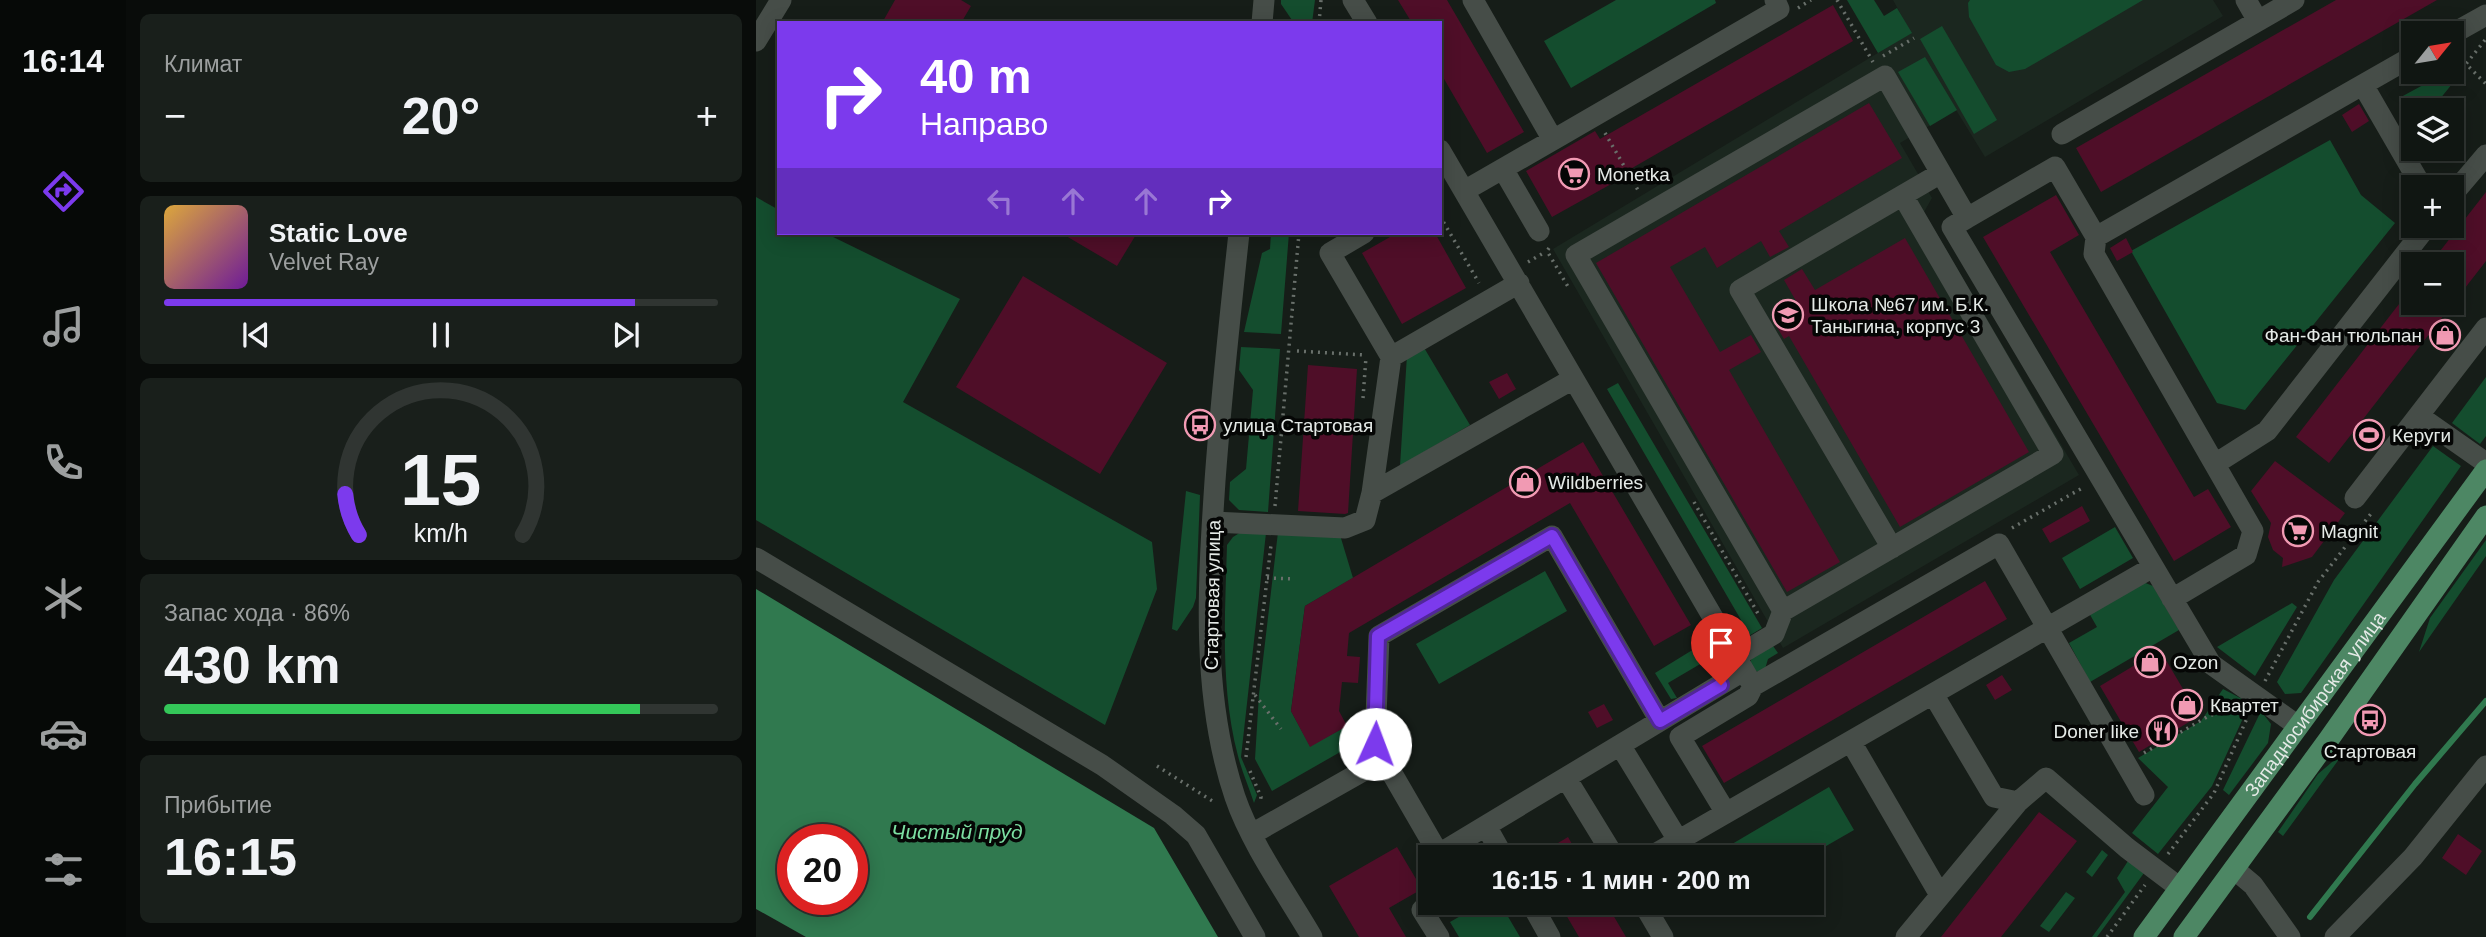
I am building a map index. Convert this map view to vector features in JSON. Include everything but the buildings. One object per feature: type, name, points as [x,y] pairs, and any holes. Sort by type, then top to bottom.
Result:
[{"type":"main road","name":"Западносибирская улица","points":[[2144,937],[2486,470]]},
{"type":"main road","name":"Западносибирская улица","points":[[2184,937],[2486,516]]},
{"type":"street","points":[[756,41],[781,0]]},
{"type":"street","points":[[1262,21],[1265,0]]},
{"type":"street","points":[[1353,0],[1366,21]]},
{"type":"street","points":[[1473,0],[1553,140]]},
{"type":"street","points":[[1454,186],[1503,169],[1779,9],[1774,0]]},
{"type":"street","points":[[2246,0],[2258,21]]},
{"type":"street","points":[[2062,134],[2294,0]]},
{"type":"street","points":[[2464,27],[2486,15]]},
{"type":"street","points":[[2096,237],[2401,63]]},
{"type":"street","points":[[1783,611],[1576,255],[1885,76],[1967,218]]},
{"type":"street","points":[[2363,85],[2415,175]]},
{"type":"street","points":[[1442,155],[1454,186],[1518,284],[1744,672],[1748,696],[1680,737],[1726,813]]},
{"type":"street","points":[[2464,181],[2486,155]]},
{"type":"street","points":[[2172,599],[2246,555],[2253,531],[2094,254],[2096,237],[2055,167],[1952,227],[2153,567],[2172,599],[2211,664],[2298,726]]},
{"type":"street","points":[[1503,169],[1539,231]]},
{"type":"street","points":[[1892,548],[1740,290],[1941,173]]},
{"type":"street","points":[[1744,672],[1774,634],[1783,611],[2053,454],[1903,196]]},
{"type":"street","name":"Стартовая улица","points":[[1239,235],[1226,353],[1213,522],[1211,682],[1221,750],[1236,797],[1260,830],[1311,937]]},
{"type":"street","points":[[1213,522],[1345,528],[1365,520],[1372,493],[1387,351],[1330,253],[1361,235]]},
{"type":"street","points":[[2215,464],[2267,431],[2418,238]]},
{"type":"street","points":[[1387,351],[1518,284]]},
{"type":"street","points":[[2355,498],[2486,328]]},
{"type":"street","points":[[1372,493],[1573,379]]},
{"type":"street","points":[[2419,416],[2486,463]]},
{"type":"street","points":[[1434,845],[1375,744],[1378,636],[1552,536],[1660,721]]},
{"type":"street","points":[[1457,845],[1744,672],[1999,544],[2144,795]]},
{"type":"street","points":[[756,558],[1102,765],[1173,815],[1196,835],[1255,937]]},
{"type":"street","points":[[1670,845],[2153,567]]},
{"type":"street","points":[[1933,694],[1994,797],[2018,802]]},
{"type":"street","points":[[1851,742],[1940,895]]},
{"type":"street","points":[[1620,745],[1678,840]]},
{"type":"street","points":[[1260,830],[1384,759]]},
{"type":"street","points":[[2335,937],[2413,857],[2486,766]]},
{"type":"street","points":[[1566,778],[1607,845]]},
{"type":"street","points":[[1906,937],[2018,802],[2046,778],[2127,848],[2180,888]]},
{"type":"street","points":[[1486,826],[1497,845]]},
{"type":"street","points":[[2234,869],[2253,885],[2290,937]]},
{"type":"street","points":[[1425,915],[1439,937]]},
{"type":"street","points":[[1538,915],[1550,937]]},
{"type":"street","points":[[1650,915],[1663,937]]},
{"type":"path","points":[[1319,21],[1321,0]]},
{"type":"path","points":[[1837,0],[1873,62]]},
{"type":"path","points":[[2486,39],[2466,64],[2486,84]]},
{"type":"path","points":[[1599,123],[1638,190]]},
{"type":"path","points":[[1442,219],[1482,288]]},
{"type":"path","points":[[1260,830],[1258,809],[1261,797],[1246,760],[1274,524],[1299,235]]},
{"type":"path","points":[[1297,351],[1366,355],[1387,351]]},
{"type":"path","points":[[2007,557],[2010,529],[2092,482]]},
{"type":"path","points":[[2107,937],[2214,793],[2257,695],[2318,582],[2378,505]]},
{"type":"path","points":[[1266,578],[1294,579]]},
{"type":"path","points":[[1253,693],[1281,729]]},
{"type":"path","points":[[2135,758],[2207,717],[2257,695]]},
{"type":"path","points":[[1157,766],[1213,800],[1217,807]]},
{"type":"shaded area","points":[[1281,0],[1315,0],[1312,21],[1293,21]]},
{"type":"shaded area","points":[[1616,0],[1715,0],[1716,3],[1571,88],[1544,41]]},
{"type":"shaded area","points":[[1847,0],[1874,0],[1884,16],[1897,8],[1912,33],[1878,53]]},
{"type":"shaded area","name":"Школа №67 им. Б.К. Таныгина, корпус 3","points":[[1893,0],[2213,0],[2223,16],[1985,157],[1956,110],[1900,143],[1932,198],[1924,212],[2079,475],[1783,648],[1553,249],[1911,33]]},
{"type":"shaded area","points":[[1970,0],[2143,0],[2025,69],[2009,72],[1996,65],[1969,17]]},
{"type":"shaded area","points":[[1942,26],[1997,120],[1974,134],[1920,39]]},
{"type":"shaded area","points":[[1925,57],[1957,110],[1930,126],[1898,72]]},
{"type":"shaded area","points":[[2425,84],[2452,84],[2441,98],[2401,97]]},
{"type":"shaded area","points":[[2330,140],[2361,195],[2395,223],[2245,410],[2217,403],[2131,251]]},
{"type":"shaded area","points":[[756,197],[777,209],[777,235],[829,235],[960,299],[903,402],[1152,542],[1157,589],[1105,725],[756,520]]},
{"type":"shaded area","points":[[1271,235],[1289,235],[1281,334],[1244,332],[1262,253],[1270,249]]},
{"type":"shaded area","points":[[1423,346],[1470,425],[1400,466],[1407,355]]},
{"type":"shaded area","points":[[1241,347],[1280,349],[1268,512],[1239,510],[1229,500],[1230,482],[1246,469],[1253,390],[1239,370]]},
{"type":"shaded area","points":[[2486,377],[2486,436],[2480,444],[2452,423]]},
{"type":"shaded area","points":[[1618,383],[1762,628],[1737,643],[1728,628],[1741,620],[1607,389]]},
{"type":"shaded area","points":[[2433,446],[2461,466],[2301,693],[2285,694],[2277,682],[2334,580]]},
{"type":"shaded area","points":[[1186,491],[1200,495],[1196,598],[1177,631],[1172,629]]},
{"type":"shaded area","points":[[2115,527],[2133,558],[2080,589],[2062,558]]},
{"type":"shaded area","points":[[1241,532],[1266,533],[1241,757],[1257,795],[1254,803],[1232,730],[1226,678],[1227,545]]},
{"type":"shaded area","points":[[1278,532],[1340,535],[1353,578],[1305,606],[1291,711],[1310,746],[1347,726],[1356,743],[1272,791],[1255,759],[1259,694]]},
{"type":"shaded area","points":[[2486,540],[2486,556],[2419,652],[2430,618]]},
{"type":"shaded area","points":[[1545,571],[1567,611],[1439,684],[1416,644]]},
{"type":"shaded area","points":[[2143,582],[2153,586],[2179,630],[2090,682],[2069,643],[2097,627],[2089,613]]},
{"type":"shaded area","points":[[2292,603],[2297,607],[2255,676],[2217,647]]},
{"type":"shaded area","points":[[1707,641],[1724,669],[1716,674],[1707,660],[1668,683],[1677,698],[1671,699],[1655,673]]},
{"type":"shaded area","points":[[1773,646],[1778,653],[1768,659],[1765,669],[1755,671],[1750,663],[1752,657]]},
{"type":"shaded area","points":[[2223,689],[2250,703],[2212,786],[2158,854],[2132,833],[2168,787],[2138,758],[2201,721]]},
{"type":"shaded area","points":[[2261,711],[2271,724],[2268,743],[2229,795],[2223,790]]},
{"type":"shaded area","points":[[2345,751],[2283,836],[2278,832],[2318,774]]},
{"type":"shaded area","points":[[1829,787],[1854,830],[1824,847],[1824,845],[1730,845]]},
{"type":"shaded area","points":[[2102,850],[2108,855],[2092,877],[2086,872]]},
{"type":"shaded area","points":[[2128,861],[2144,873],[2097,937],[2092,937],[2125,892],[2117,878]]},
{"type":"shaded area","points":[[2066,892],[2075,898],[2049,932],[2040,926]]},
{"type":"shaded area","points":[[1462,915],[1507,915],[1520,937],[1459,937],[1450,922]]},
{"type":"water","name":"Чистый пруд","points":[[756,589],[1154,828],[1218,937],[806,937],[756,909]]},
{"type":"waterway","points":[[2310,917],[2415,784],[2486,701]]},
{"type":"place","name":"Monetka","points":[[1574,174]]},
{"type":"place","name":"Школа №67 им. Б.К. Таныгина, корпус 3","points":[[1788,315]]},
{"type":"place","name":"Фан-Фан тюльпан","points":[[2445,335]]},
{"type":"place","name":"улица Стартовая","points":[[1200,425]]},
{"type":"place","name":"Керуги","points":[[2369,435]]},
{"type":"place","name":"Wildberries","points":[[1525,482]]},
{"type":"place","name":"Magnit","points":[[2298,531]]},
{"type":"place","name":"Ozon","points":[[2150,662]]},
{"type":"place","name":"Квартет","points":[[2187,705]]},
{"type":"place","name":"Стартовая","points":[[2370,720]]},
{"type":"place","name":"Doner like","points":[[2162,731]]},
{"type":"route","points":[[1375,744],[1378,636],[1552,536],[1660,721],[1721,685]]}]
